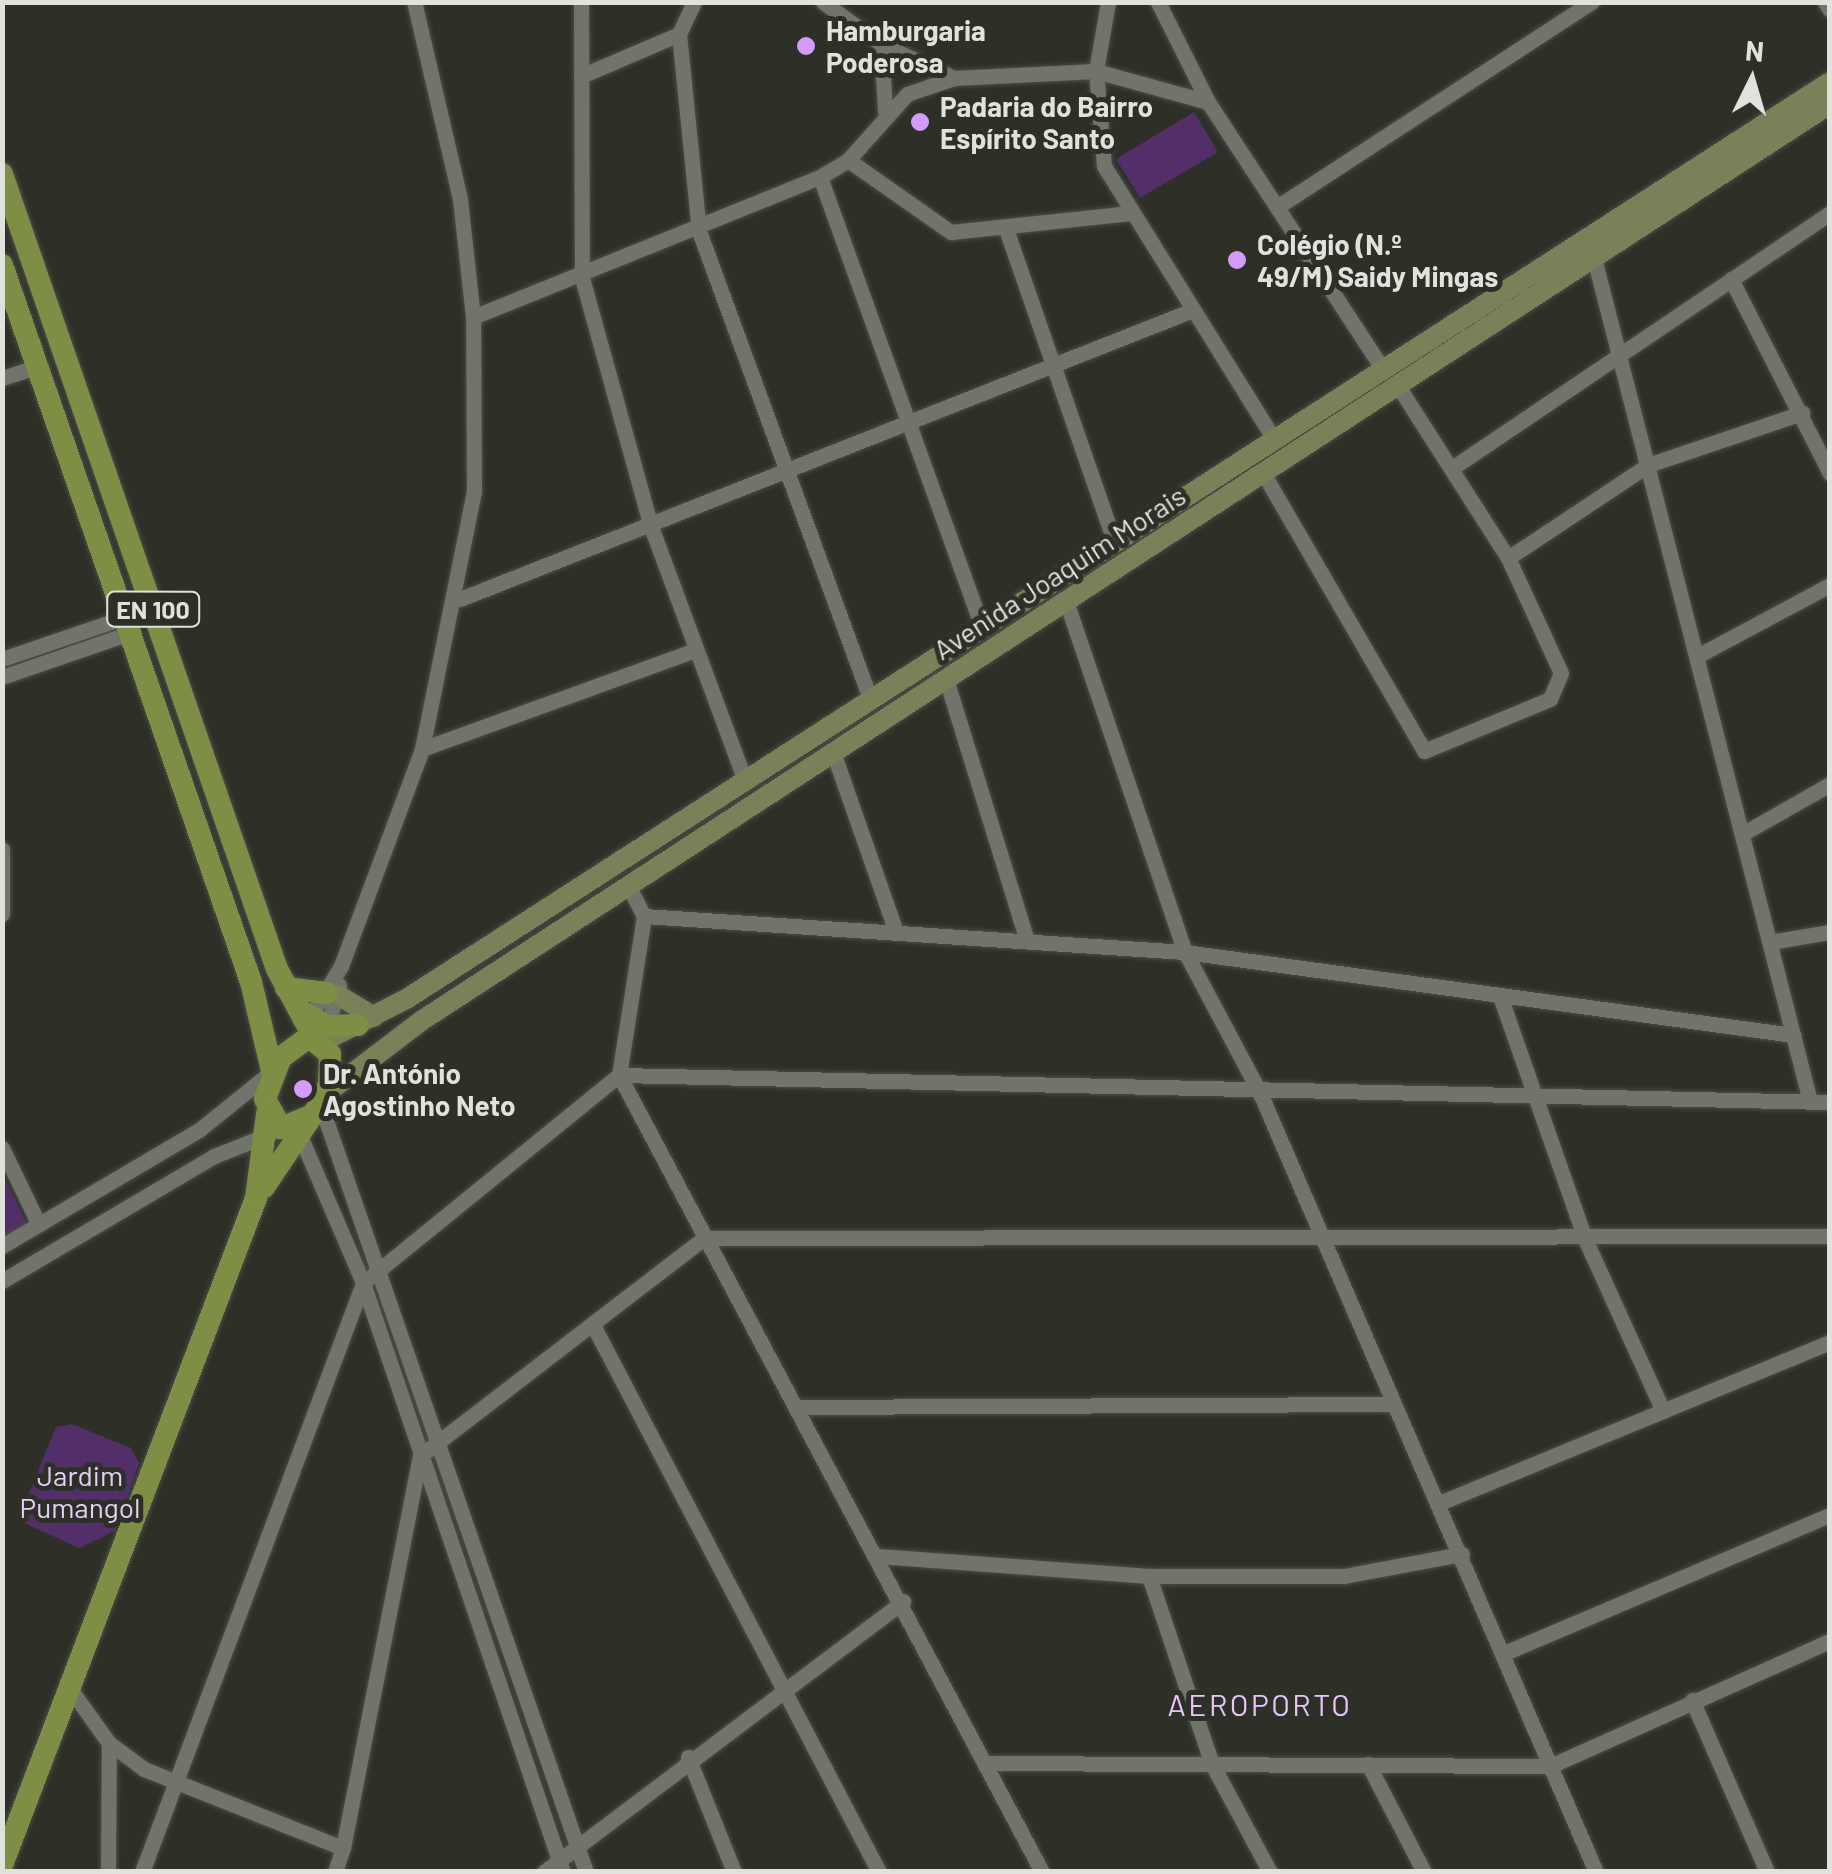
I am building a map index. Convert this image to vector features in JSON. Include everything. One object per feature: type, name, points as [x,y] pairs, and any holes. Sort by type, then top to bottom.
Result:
[{"type":"main road","name":"EN 100","points":[[2,174],[308,1020],[332,1062],[256,1198],[2,1865]]},
{"type":"main road","name":"EN 100","points":[[2,265],[130,624],[272,1071],[297,1119]]},
{"type":"main road","points":[[308,1020],[332,994]]},
{"type":"main road","name":"EN 100","points":[[272,1071],[308,1020]]},
{"type":"main road","points":[[308,1020],[366,1021]]},
{"type":"main road","name":"EN 100","points":[[256,1198],[297,1119]]},
{"type":"street","points":[[308,1020],[332,994],[422,749],[460,599],[474,492],[474,317],[460,199],[414,2]]},
{"type":"street","points":[[581,2],[582,278],[650,524],[692,651],[744,778]]},
{"type":"street","points":[[694,2],[679,34],[699,231],[870,699]]},
{"type":"street","points":[[823,2],[881,44],[954,78]]},
{"type":"street","points":[[1108,2],[1096,71],[1104,166],[1275,440]]},
{"type":"street","points":[[1158,2],[1208,102],[1508,558],[1562,673],[1558,688],[1424,751],[1262,471]]},
{"type":"street","points":[[1277,207],[1592,2]]},
{"type":"street","points":[[1825,2],[1830,10]]},
{"type":"street","points":[[581,76],[679,34]]},
{"type":"street","points":[[881,44],[885,111]]},
{"type":"street","points":[[474,317],[699,231],[820,177],[848,160],[885,111],[954,78],[1096,71],[1208,102]]},
{"type":"street","name":"Avenida Joaquim Morais","points":[[297,1119],[628,886],[1262,471],[1390,377],[1830,82]]},
{"type":"street","name":"Avenida Joaquim Morais","points":[[366,1021],[1275,440],[1594,258],[1830,104]]},
{"type":"street","points":[[848,160],[951,232],[1131,213]]},
{"type":"street","points":[[820,177],[902,424],[982,628]]},
{"type":"street","points":[[1452,468],[1830,213]]},
{"type":"street","points":[[1006,229],[1115,542]]},
{"type":"street","points":[[1594,258],[1810,1101]]},
{"type":"street","points":[[1731,279],[1830,473]]},
{"type":"street","points":[[460,599],[902,424],[1050,360],[1193,310]]},
{"type":"street","points":[[2,378],[39,366]]},
{"type":"street","points":[[1508,558],[1648,465],[1802,413]]},
{"type":"street","points":[[1697,656],[1830,585]]},
{"type":"street","points":[[1066,601],[1185,952],[1260,1094],[1462,1554],[1596,1872]]},
{"type":"street","points":[[2,659],[130,624]]},
{"type":"street","points":[[2,677],[130,624]]},
{"type":"street","points":[[422,749],[692,651]]},
{"type":"street","points":[[946,679],[1028,941]]},
{"type":"street","points":[[832,752],[896,932]]},
{"type":"street","points":[[1742,834],[1830,784]]},
{"type":"street","points":[[2,849],[2,914]]},
{"type":"street","points":[[628,886],[644,916],[619,1075],[990,1763],[1042,1872]]},
{"type":"street","points":[[644,916],[1185,952],[1793,1035]]},
{"type":"street","points":[[1770,942],[1830,932]]},
{"type":"street","points":[[332,994],[366,1021]]},
{"type":"street","points":[[1500,996],[1531,1098],[1585,1239],[1663,1411]]},
{"type":"street","points":[[2,1246],[200,1130],[272,1071]]},
{"type":"street","points":[[142,1872],[363,1283],[619,1075],[1260,1094],[1830,1102]]},
{"type":"street","points":[[297,1119],[380,1271],[586,1872]]},
{"type":"street","points":[[2,1280],[214,1156],[297,1119]]},
{"type":"street","points":[[297,1119],[363,1283],[561,1865]]},
{"type":"street","points":[[2,1148],[39,1224]]},
{"type":"street","points":[[334,1872],[343,1848],[420,1456],[594,1327],[704,1238],[1830,1236]]},
{"type":"street","points":[[594,1327],[788,1684],[879,1872]]},
{"type":"street","points":[[1437,1504],[1830,1342]]},
{"type":"street","points":[[796,1408],[1394,1404]]},
{"type":"street","points":[[1502,1654],[1830,1515]]},
{"type":"street","points":[[878,1556],[1148,1576],[1396,1573],[1462,1554]]},
{"type":"street","points":[[1148,1576],[1212,1764],[1270,1872]]},
{"type":"street","points":[[544,1872],[561,1865],[576,1843],[688,1757],[903,1601]]},
{"type":"street","points":[[990,1763],[1550,1766],[1830,1641]]},
{"type":"street","points":[[70,1690],[110,1743],[173,1784],[343,1848]]},
{"type":"street","points":[[1692,1700],[1767,1872]]},
{"type":"street","points":[[108,1872],[110,1743]]},
{"type":"street","points":[[688,1757],[734,1872]]},
{"type":"street","points":[[1368,1764],[1424,1872]]},
{"type":"green space","points":[[1194,112],[1218,152],[1140,198],[1116,159]]},
{"type":"green space","points":[[2,1173],[27,1224],[2,1239]]},
{"type":"green space","name":"Jardim Pumangol","points":[[72,1424],[131,1448],[139,1463],[115,1531],[79,1548],[18,1520],[56,1427]]},
{"type":"place","name":"Hamburgaria Poderosa","points":[[806,46]]},
{"type":"place","name":"Padaria do Bairro Espírito Santo","points":[[920,122]]},
{"type":"place","name":"Colégio (N.º 49/M) Saidy Mingas","points":[[1237,260]]},
{"type":"place","name":"Dr. António Agostinho Neto","points":[[303,1089]]},
{"type":"district","name":"AEROPORTO","points":[[1260,1704]]}]
